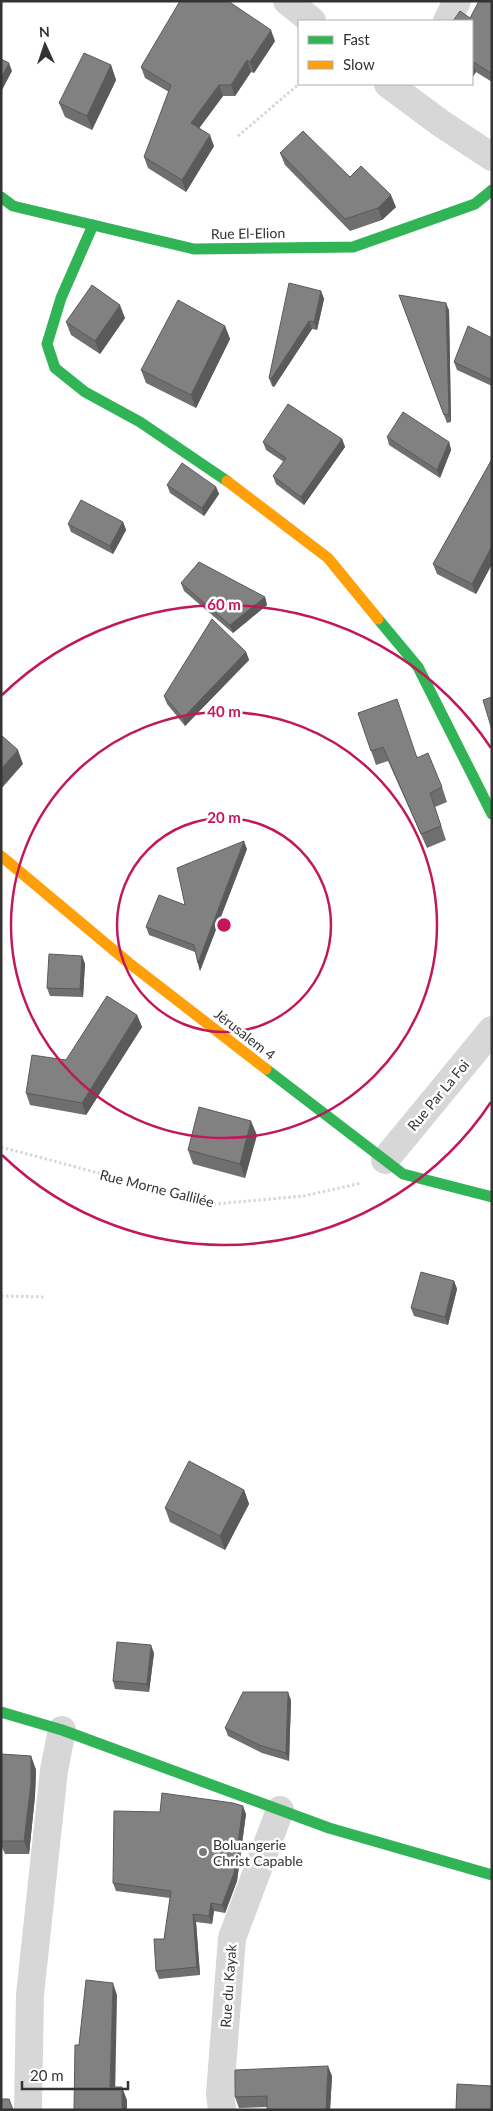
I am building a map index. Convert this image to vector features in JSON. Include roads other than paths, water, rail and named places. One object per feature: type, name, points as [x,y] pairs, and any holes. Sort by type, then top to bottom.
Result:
[{"type":"street","points":[[287,1],[311,20]]},
{"type":"street","points":[[448,20],[457,1]]},
{"type":"street","points":[[397,87],[492,157]]},
{"type":"street","name":"Rue El-Elion","points":[[1,197],[13,206],[194,249],[353,247],[475,204],[492,190]]},
{"type":"street","points":[[93,225],[61,298],[47,344],[55,368],[85,392],[140,422],[214,471],[328,558],[418,666],[492,814]]},
{"type":"street","name":"Jérusalem 4","points":[[1,856],[129,963],[394,1167],[492,1197]]},
{"type":"street","name":"Rue Par La Foi","points":[[394,1167],[492,1030]]},
{"type":"street","points":[[1,1712],[62,1730],[329,1828],[492,1875]]},
{"type":"street","points":[[28,2110],[30,1995],[54,1770],[62,1730]]},
{"type":"street","name":"Rue du Kayak","points":[[222,2110],[220,2094],[232,1938],[280,1810]]},
{"type":"place","name":"Boluangerie Christ Capable","points":[[203,1852]]}]
